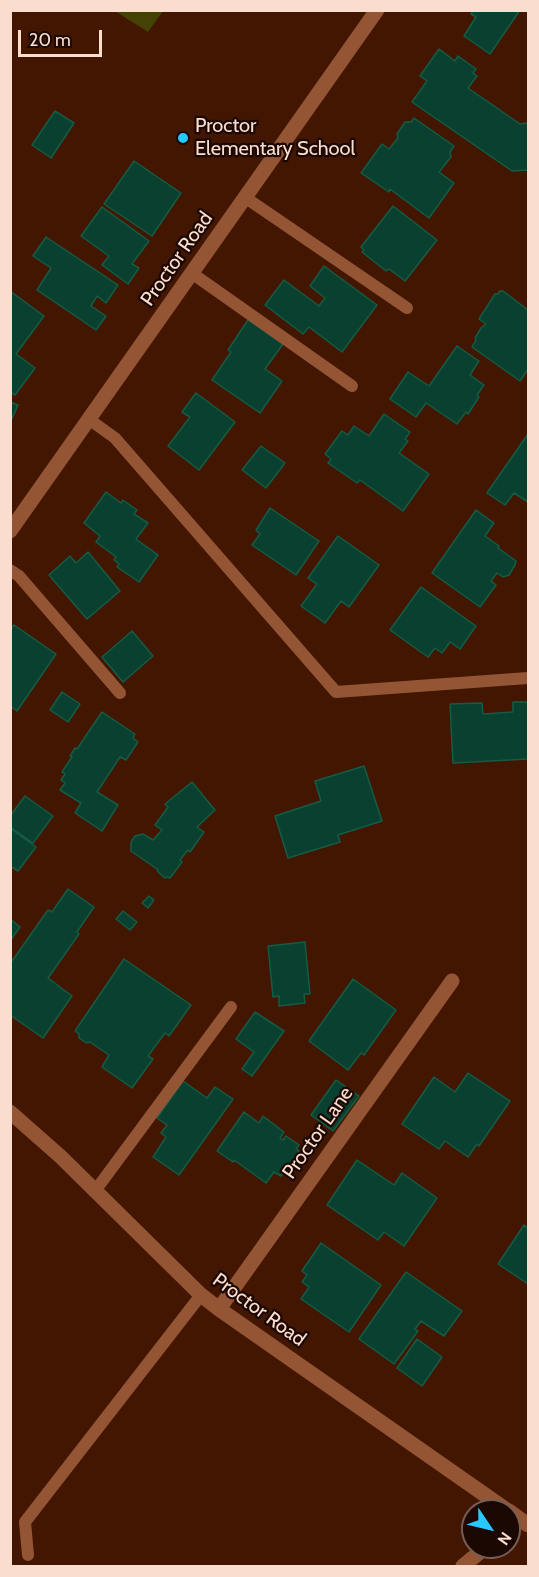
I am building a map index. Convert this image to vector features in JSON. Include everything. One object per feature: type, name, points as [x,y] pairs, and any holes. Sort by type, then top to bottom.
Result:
[{"type":"street","name":"Proctor Road","points":[[10,531],[377,10]]},
{"type":"street","name":"Proctor Lane","points":[[219,1309],[452,981]]},
{"type":"street","name":"Proctor Road","points":[[10,1112],[61,1157],[201,1295],[488,1499]]},
{"type":"lane","points":[[246,198],[407,308]]},
{"type":"lane","points":[[193,273],[352,386]]},
{"type":"lane","points":[[90,420],[114,438],[336,692],[528,678]]},
{"type":"lane","points":[[10,570],[19,576],[120,693]]},
{"type":"lane","points":[[95,1191],[231,1007]]},
{"type":"lane","points":[[28,1555],[26,1522],[201,1295]]},
{"type":"shaded area","points":[[115,11],[163,11],[148,32]]},
{"type":"building","points":[[474,10],[520,10],[490,54],[464,36],[476,17],[471,14]]},
{"type":"building","points":[[439,49],[455,61],[458,56],[476,69],[473,73],[477,76],[468,88],[520,124],[528,123],[528,170],[512,171],[412,102],[427,81],[420,76]]},
{"type":"building","points":[[55,111],[74,123],[51,158],[32,145]]},
{"type":"building","points":[[414,118],[454,146],[450,152],[451,157],[439,172],[454,183],[429,218],[390,189],[389,192],[361,173],[382,144],[389,149],[398,138],[397,134],[405,122],[411,122]]},
{"type":"building","points":[[134,161],[181,193],[152,236],[104,204]]},
{"type":"building","points":[[393,206],[437,240],[405,281],[389,269],[386,271],[362,252],[364,250],[361,247]]},
{"type":"building","points":[[102,207],[149,241],[132,264],[139,268],[128,284],[102,265],[109,256],[81,236]]},
{"type":"building","points":[[46,237],[118,285],[106,303],[97,296],[91,306],[106,316],[96,330],[37,290],[51,268],[33,256]]},
{"type":"building","points":[[324,266],[377,305],[342,352],[309,327],[303,334],[265,305],[284,280],[319,306],[325,298],[310,286]]},
{"type":"building","points":[[10,291],[44,316],[16,354],[35,368],[15,395],[10,392]]},
{"type":"building","points":[[500,291],[528,310],[528,369],[520,381],[472,347],[481,328],[486,324],[479,319],[495,294]]},
{"type":"building","points":[[248,320],[283,344],[265,369],[282,381],[260,413],[212,380],[231,352],[228,350]]},
{"type":"building","points":[[457,346],[479,361],[470,375],[484,385],[468,414],[466,412],[457,424],[426,403],[416,417],[390,399],[408,372],[429,386]]},
{"type":"building","points":[[196,393],[235,422],[199,470],[168,446],[190,417],[182,412]]},
{"type":"building","points":[[10,402],[18,405],[10,423]]},
{"type":"building","points":[[384,414],[410,432],[405,439],[408,441],[399,453],[429,474],[403,511],[360,480],[357,483],[328,463],[331,459],[325,454],[342,431],[348,435],[354,426],[369,436]]},
{"type":"building","points":[[528,434],[528,502],[514,493],[505,505],[487,493]]},
{"type":"building","points":[[261,446],[285,463],[266,488],[242,470]]},
{"type":"building","points":[[106,492],[121,503],[123,500],[137,510],[134,514],[148,523],[136,539],[158,555],[139,582],[117,567],[119,564],[114,560],[116,557],[96,542],[100,536],[84,523]]},
{"type":"building","points":[[270,508],[319,541],[296,575],[252,545],[260,534],[256,530]]},
{"type":"building","points":[[476,510],[494,523],[485,536],[516,561],[509,575],[503,577],[497,573],[491,581],[496,585],[480,607],[432,573]]},
{"type":"building","points":[[338,536],[379,565],[349,607],[341,601],[325,623],[301,606],[317,584],[308,578]]},
{"type":"building","points":[[88,552],[120,591],[87,619],[49,575],[70,556],[76,563]]},
{"type":"building","points":[[421,587],[476,626],[460,649],[450,642],[442,653],[435,648],[428,657],[390,630]]},
{"type":"building","points":[[14,625],[56,654],[17,711],[10,706],[10,630]]},
{"type":"building","points":[[132,631],[153,656],[123,682],[102,657]]},
{"type":"building","points":[[62,692],[80,704],[68,722],[50,710]]},
{"type":"building","points":[[513,702],[528,702],[528,759],[453,763],[450,704],[482,703],[483,714],[513,712]]},
{"type":"building","points":[[102,712],[135,734],[133,738],[138,742],[126,760],[120,757],[97,792],[118,805],[102,831],[75,813],[81,803],[60,790],[65,783],[61,780],[65,774],[62,772],[72,757],[70,756]]},
{"type":"building","points":[[364,766],[382,821],[338,835],[340,842],[288,858],[275,816],[321,801],[315,781]]},
{"type":"building","points":[[192,782],[215,810],[197,827],[204,832],[190,852],[188,850],[180,860],[182,862],[170,878],[165,878],[157,869],[131,851],[131,842],[135,836],[143,834],[153,840],[162,830],[155,825],[168,807],[165,804]]},
{"type":"building","points":[[25,796],[53,816],[33,843],[10,827],[10,816]]},
{"type":"building","points":[[10,828],[36,847],[18,871],[10,866]]},
{"type":"building","points":[[68,889],[94,907],[77,932],[79,934],[48,978],[72,996],[43,1038],[10,1015],[10,964],[48,910],[52,912]]},
{"type":"building","points":[[149,896],[154,900],[148,908],[142,903]]},
{"type":"building","points":[[123,911],[137,922],[130,930],[116,919]]},
{"type":"building","points":[[10,919],[20,927],[10,941]]},
{"type":"building","points":[[305,942],[310,994],[304,994],[305,1003],[279,1006],[279,996],[273,997],[268,946]]},
{"type":"building","points":[[124,959],[191,1005],[169,1036],[165,1033],[148,1056],[153,1059],[132,1088],[102,1067],[109,1055],[90,1042],[86,1043],[75,1031]]},
{"type":"building","points":[[353,979],[396,1010],[364,1055],[361,1053],[348,1070],[309,1041]]},
{"type":"building","points":[[255,1012],[284,1031],[252,1076],[242,1069],[254,1052],[236,1039]]},
{"type":"building","points":[[468,1073],[510,1101],[479,1146],[477,1144],[468,1157],[445,1141],[439,1149],[402,1124],[434,1077],[455,1092]]},
{"type":"building","points":[[336,1080],[359,1096],[333,1131],[311,1115]]},
{"type":"building","points":[[183,1081],[207,1098],[215,1087],[233,1099],[179,1175],[153,1157],[166,1137],[161,1133],[167,1125],[157,1118]]},
{"type":"building","points":[[244,1112],[259,1123],[263,1116],[284,1132],[280,1138],[283,1140],[286,1136],[299,1145],[296,1149],[299,1151],[281,1176],[274,1172],[266,1183],[217,1151]]},
{"type":"building","points":[[357,1160],[394,1185],[402,1173],[437,1198],[404,1246],[384,1232],[378,1240],[327,1205]]},
{"type":"building","points":[[524,1225],[528,1228],[528,1284],[498,1264]]},
{"type":"building","points":[[321,1243],[381,1285],[349,1332],[301,1299],[309,1287],[302,1282],[307,1275],[302,1271]]},
{"type":"building","points":[[406,1272],[462,1311],[444,1336],[421,1321],[415,1329],[418,1331],[394,1364],[359,1339]]},
{"type":"building","points":[[417,1339],[442,1357],[422,1386],[397,1368]]},
{"type":"place","name":"Proctor Elementary School","points":[[183,138]]}]
